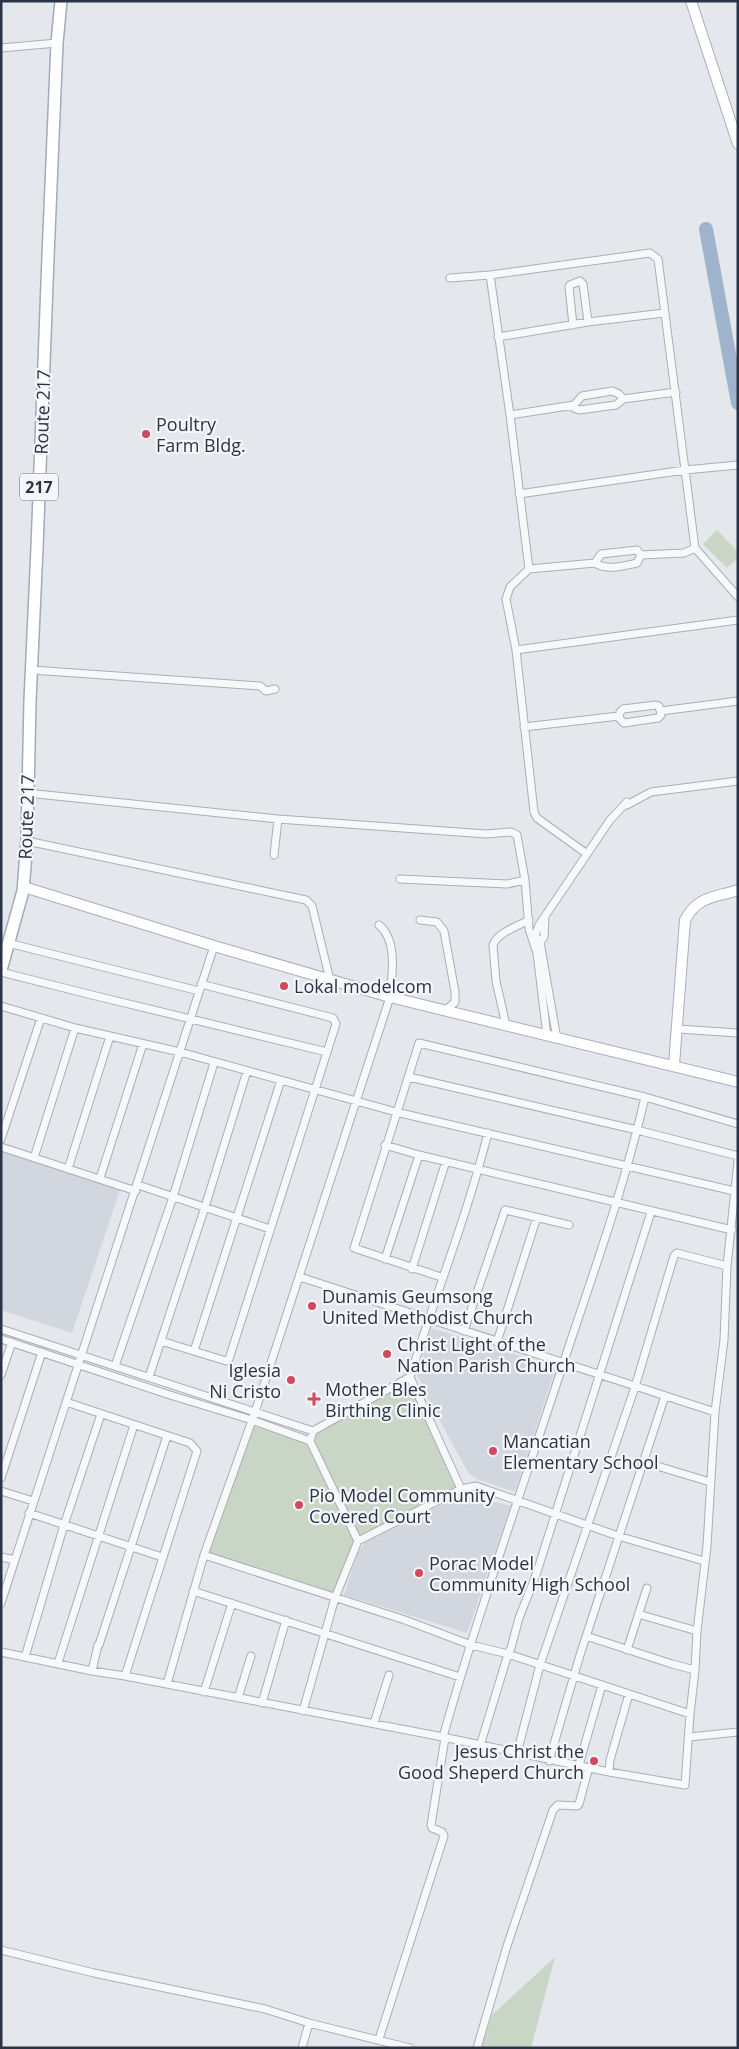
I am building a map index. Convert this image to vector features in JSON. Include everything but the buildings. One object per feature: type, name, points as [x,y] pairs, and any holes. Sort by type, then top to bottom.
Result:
[{"type":"main road","name":"Route 217","points":[[1,971],[24,887],[27,841],[27,793],[57,42],[61,1]]},
{"type":"street","points":[[691,1],[738,144]]},
{"type":"street","points":[[1,48],[57,42]]},
{"type":"street","points":[[450,278],[490,275],[650,253],[658,259],[695,548],[738,597]]},
{"type":"street","points":[[490,275],[510,414],[529,569]]},
{"type":"street","points":[[573,325],[569,287],[580,282],[583,284],[588,322]]},
{"type":"street","points":[[498,337],[588,322],[664,313]]},
{"type":"street","points":[[510,414],[574,405],[582,396],[612,391],[619,394],[623,399]]},
{"type":"street","points":[[574,405],[574,408],[579,410],[616,405],[623,399],[676,392]]},
{"type":"street","points":[[519,494],[685,470],[738,465]]},
{"type":"street","points":[[641,555],[684,553],[695,548]]},
{"type":"street","points":[[595,563],[601,554],[638,550],[641,555]]},
{"type":"street","points":[[587,854],[536,818],[534,812],[516,650],[506,599],[510,587],[529,569],[595,563],[603,568],[625,566],[637,563],[641,555]]},
{"type":"street","points":[[516,650],[738,620]]},
{"type":"street","points":[[32,670],[260,686],[266,691],[276,690]]},
{"type":"street","points":[[661,711],[738,701]]},
{"type":"street","points":[[656,705],[659,706],[661,711],[660,718],[624,722],[619,716],[623,709],[656,705]]},
{"type":"street","points":[[524,727],[619,716]]},
{"type":"street","points":[[552,1037],[540,942],[544,937],[545,917],[610,820],[627,802],[627,806],[639,797],[651,792],[738,781]]},
{"type":"street","points":[[27,793],[278,819],[486,834],[511,832],[517,836],[533,944],[537,953],[552,1037]]},
{"type":"street","points":[[274,855],[278,819]]},
{"type":"street","points":[[27,841],[306,900],[312,906],[330,980]]},
{"type":"street","points":[[400,879],[507,884],[524,880]]},
{"type":"street","points":[[24,887],[330,980],[738,1082]]},
{"type":"street","points":[[674,1065],[685,920],[692,908],[701,901],[738,890]]},
{"type":"street","points":[[420,920],[437,922],[444,931],[455,992],[455,1002],[447,1009]]},
{"type":"street","points":[[506,1025],[496,981],[493,946],[500,936],[529,920]]},
{"type":"street","points":[[167,1684],[204,1554],[254,1416],[390,996],[392,969],[389,937],[379,925]]},
{"type":"street","points":[[8,944],[333,1018],[336,1024],[228,1361],[161,1341]]},
{"type":"street","points":[[1,1603],[4,1586],[15,1560],[214,946]]},
{"type":"street","points":[[1,971],[327,1052]]},
{"type":"street","points":[[1,1006],[75,1028],[180,1052],[396,1112],[734,1191]]},
{"type":"street","points":[[1,1139],[41,1018]]},
{"type":"street","points":[[34,1158],[75,1028]]},
{"type":"street","points":[[678,1029],[738,1034]]},
{"type":"street","points":[[68,1169],[110,1036]]},
{"type":"street","points":[[442,1277],[412,1269],[355,1249],[354,1246],[419,1043],[645,1097],[738,1124]]},
{"type":"street","points":[[100,1178],[143,1044]]},
{"type":"street","points":[[115,1366],[173,1197],[214,1063]]},
{"type":"street","points":[[149,1377],[247,1071]]},
{"type":"street","points":[[409,1077],[637,1130],[738,1156]]},
{"type":"street","points":[[194,1351],[281,1080]]},
{"type":"street","points":[[379,2039],[444,1836],[442,1832],[433,1829],[431,1825],[444,1737],[460,1677],[617,1202],[628,1167],[645,1097]]},
{"type":"street","points":[[461,1489],[410,1378],[428,1318],[479,1168],[488,1134]]},
{"type":"street","points":[[386,1145],[419,1155],[479,1168],[651,1212],[732,1230]]},
{"type":"street","points":[[1,1147],[68,1169],[173,1197],[270,1229]]},
{"type":"street","points":[[385,1259],[419,1155]]},
{"type":"street","points":[[412,1269],[446,1161]]},
{"type":"street","points":[[1,1652],[92,1671],[444,1737],[550,1761],[685,1785],[695,1670],[696,1631],[707,1546],[715,1412],[724,1340],[727,1266],[738,1161]]},
{"type":"street","points":[[464,1330],[504,1210],[568,1225]]},
{"type":"street","points":[[480,1746],[519,1618],[536,1575],[651,1212]]},
{"type":"street","points":[[497,1342],[537,1217]]},
{"type":"street","points":[[517,1753],[540,1665],[635,1387],[674,1256],[677,1253],[727,1266]]},
{"type":"street","points":[[300,1277],[715,1412]]},
{"type":"street","points":[[1,1329],[149,1377],[254,1416],[310,1441],[358,1541]]},
{"type":"street","points":[[1,1339],[188,1401],[313,1431],[410,1378]]},
{"type":"street","points":[[1,1375],[12,1342]]},
{"type":"street","points":[[1,1478],[42,1352]]},
{"type":"street","points":[[550,1761],[573,1676],[666,1396]]},
{"type":"street","points":[[66,1402],[192,1444],[198,1453],[162,1557],[125,1676]]},
{"type":"street","points":[[24,1657],[64,1525],[101,1414]]},
{"type":"street","points":[[58,1663],[134,1425]]},
{"type":"street","points":[[310,1441],[313,1431]]},
{"type":"street","points":[[92,1671],[98,1645],[100,1646],[167,1436]]},
{"type":"street","points":[[644,1462],[710,1482]]},
{"type":"street","points":[[303,1711],[335,1598],[358,1541],[461,1489],[476,1486],[618,1536],[704,1561]]},
{"type":"street","points":[[1,1491],[33,1501]]},
{"type":"street","points":[[29,1513],[162,1557]]},
{"type":"street","points":[[204,1554],[405,1620],[471,1645],[508,1654],[690,1714]]},
{"type":"street","points":[[1,1557],[15,1560]]},
{"type":"street","points":[[627,1650],[647,1588]]},
{"type":"street","points":[[193,1591],[460,1677]]},
{"type":"street","points":[[204,1692],[232,1603]]},
{"type":"street","points":[[638,1614],[696,1631]]},
{"type":"street","points":[[262,1703],[286,1620]]},
{"type":"street","points":[[586,1636],[695,1670]]},
{"type":"street","points":[[238,1698],[251,1656]]},
{"type":"street","points":[[374,1724],[389,1675]]},
{"type":"street","points":[[579,1765],[602,1685]]},
{"type":"street","points":[[609,1772],[610,1760],[629,1694]]},
{"type":"street","points":[[689,1737],[738,1732]]},
{"type":"street","points":[[477,2048],[509,1939],[553,1810],[558,1805],[578,1806],[589,1767]]},
{"type":"street","points":[[1,1950],[94,1973],[265,2009],[309,2023],[410,2048]]},
{"type":"street","points":[[302,2048],[309,2023]]},
{"type":"shaded area","points":[[1,1152],[120,1190],[72,1333],[1,1310]]},
{"type":"shaded area","points":[[431,1328],[556,1367],[515,1492],[477,1479],[469,1474],[428,1399],[417,1374]]},
{"type":"shaded area","name":"Porac Model Community High School","points":[[471,1496],[511,1506],[467,1633],[344,1595],[358,1552],[366,1542],[457,1497]]},
{"type":"green space","points":[[717,530],[738,552],[738,558],[727,568],[703,544]]},
{"type":"green space","points":[[410,1377],[461,1489],[358,1541],[335,1598],[204,1555],[252,1420],[310,1441],[313,1431]]},
{"type":"green space","points":[[555,1957],[531,2048],[481,2048],[492,2015]]},
{"type":"waterway","points":[[706,229],[738,403]]},
{"type":"place","name":"Poultry Farm Bldg.","points":[[146,434]]},
{"type":"place","name":"Lokal modelcom","points":[[284,986]]},
{"type":"place","name":"Dunamis Geumsong United Methodist Church","points":[[312,1306]]},
{"type":"place","name":"Christ Light of the Nation Parish Church","points":[[387,1354]]},
{"type":"place","name":"Iglesia Ni Cristo","points":[[291,1380]]},
{"type":"place","name":"Mother Bles Birthing Clinic","points":[[314,1399]]},
{"type":"place","name":"Mancatian Elementary School","points":[[493,1451]]},
{"type":"place","name":"Pio Model Community Covered Court","points":[[299,1505]]},
{"type":"place","name":"Porac Model Community High School","points":[[419,1573]]},
{"type":"place","name":"Jesus Christ the Good Sheperd Church","points":[[594,1761]]}]
